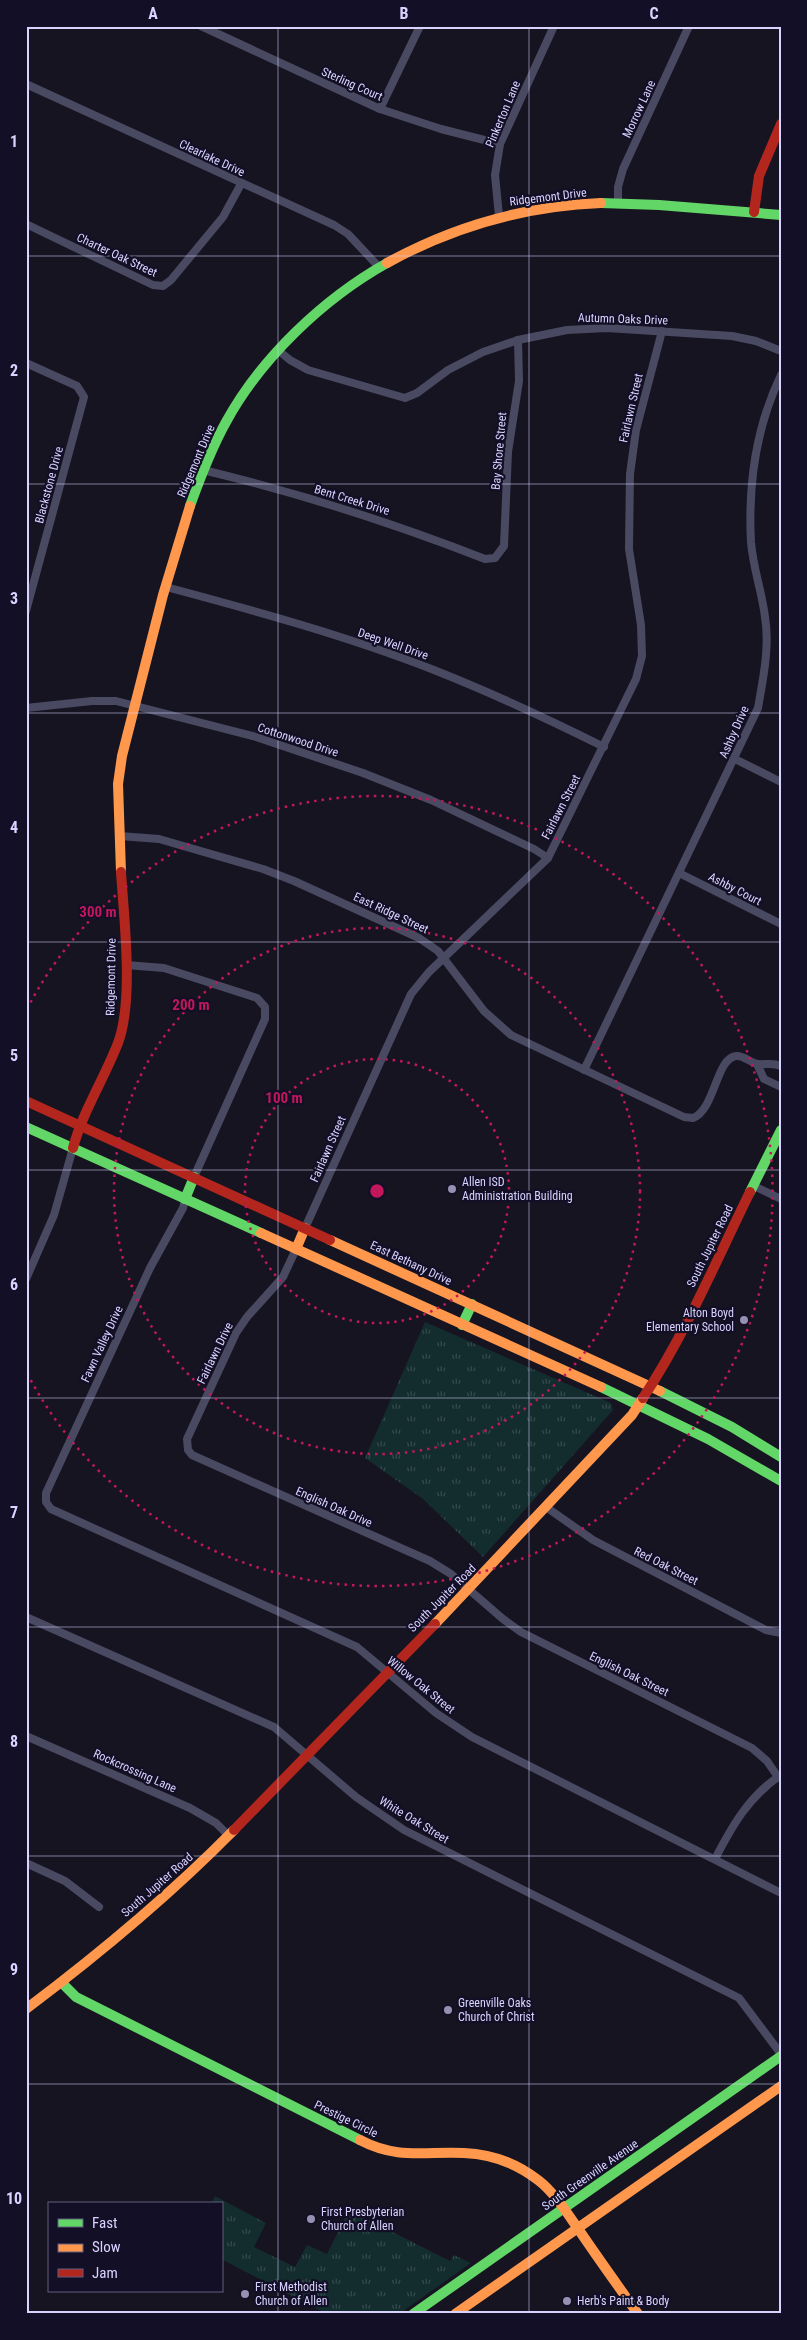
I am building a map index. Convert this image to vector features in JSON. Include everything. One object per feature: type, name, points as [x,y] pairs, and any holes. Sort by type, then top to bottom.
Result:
[{"type":"street","name":"Sterling Court","points":[[201,26],[380,109],[441,129],[500,144]]},
{"type":"street","points":[[380,109],[420,26]]},
{"type":"street","name":"Pinkerton Lane","points":[[499,216],[495,174],[500,144],[554,26]]},
{"type":"street","name":"Morrow Lane","points":[[618,203],[618,187],[623,169],[689,26]]},
{"type":"street","name":"Clearlake Drive","points":[[26,84],[334,225],[348,234],[379,267]]},
{"type":"street","points":[[754,212],[759,176],[781,124]]},
{"type":"street","name":"Charter Oak Street","points":[[26,224],[153,285],[163,286],[171,280],[223,218],[241,184]]},
{"type":"street","name":"Ridgemont Drive","points":[[73,1148],[79,1125],[120,1032],[124,1017],[126,965],[118,784],[122,756],[166,587],[190,505],[218,436],[241,399],[279,351],[334,299],[379,267],[443,234],[499,216],[556,206],[618,203],[781,215]]},
{"type":"street","name":"Autumn Oaks Drive","points":[[279,351],[308,370],[405,398],[417,393],[448,370],[483,352],[546,333],[588,328],[662,331],[744,338],[781,351]]},
{"type":"street","name":"Fairlawn Street","points":[[305,1228],[411,994],[422,979],[548,858],[636,679],[642,656],[641,625],[629,550],[630,474],[636,430],[662,331]]},
{"type":"street","name":"Bay Shore Street","points":[[492,559],[498,556],[504,546],[508,452],[519,380],[518,340]]},
{"type":"street","name":"Blackstone Drive","points":[[26,363],[77,386],[83,393],[84,402],[26,612]]},
{"type":"street","name":"Ashby Drive","points":[[584,1070],[758,708],[763,676],[766,619],[755,576],[751,544],[750,505],[754,465],[760,436],[781,375]]},
{"type":"street","name":"Bent Creek Drive","points":[[203,470],[332,506],[393,525],[485,559],[492,559]]},
{"type":"street","name":"Deep Well Drive","points":[[166,587],[304,626],[434,670],[541,716],[604,747]]},
{"type":"street","name":"Cottonwood Drive","points":[[26,708],[92,700],[116,701],[136,704],[256,737],[363,773],[461,813],[534,849],[548,858]]},
{"type":"street","points":[[735,759],[781,782]]},
{"type":"street","name":"East Ridge Street","points":[[120,836],[159,839],[277,874],[419,938],[432,946],[444,959],[482,1008],[498,1025],[527,1044],[684,1117],[693,1118],[704,1112],[728,1060],[739,1056],[757,1064]]},
{"type":"street","name":"Ashby Court","points":[[679,873],[781,924]]},
{"type":"street","points":[[126,965],[151,965],[173,970],[257,998],[265,1007],[265,1019],[185,1199]]},
{"type":"street","points":[[781,1066],[773,1062],[757,1064],[764,1080],[781,1087]]},
{"type":"street","name":"East Bethany Drive","points":[[26,1101],[650,1387],[732,1427],[781,1457]]},
{"type":"street","points":[[26,1127],[570,1372],[708,1439],[781,1481]]},
{"type":"street","name":"South Jupiter Road","points":[[26,2009],[62,1983],[197,1868],[469,1589],[632,1415],[650,1387],[686,1322],[781,1130]]},
{"type":"street","points":[[26,1279],[54,1215],[73,1148]]},
{"type":"street","points":[[754,1186],[781,1199]]},
{"type":"street","name":"Fawn Valley Drive","points":[[46,1502],[46,1493],[110,1351],[150,1268],[179,1217],[185,1199]]},
{"type":"street","points":[[296,1249],[305,1228]]},
{"type":"street","name":"Fairlawn Drive","points":[[188,1450],[187,1439],[189,1434],[236,1333],[246,1317],[283,1277],[296,1249]]},
{"type":"street","points":[[462,1325],[472,1304]]},
{"type":"street","name":"English Oak Drive","points":[[188,1450],[196,1459],[430,1561],[451,1574],[469,1589]]},
{"type":"street","name":"Willow Oak Street","points":[[46,1502],[55,1512],[341,1640],[367,1654],[436,1713],[472,1737],[781,1893]]},
{"type":"street","name":"Red Oak Street","points":[[546,1507],[576,1530],[611,1550],[766,1630],[781,1633]]},
{"type":"street","name":"English Oak Street","points":[[469,1589],[502,1620],[538,1642],[752,1748],[767,1761],[779,1776]]},
{"type":"street","name":"White Oak Street","points":[[26,1617],[262,1721],[286,1735],[356,1797],[424,1841],[739,1998],[781,2055]]},
{"type":"street","name":"Rockcrossing Lane","points":[[26,1736],[190,1808],[216,1823],[229,1836]]},
{"type":"street","points":[[715,1859],[732,1826],[745,1808],[761,1790],[779,1776]]},
{"type":"street","points":[[26,1864],[65,1881],[99,1907]]},
{"type":"street","name":"Prestige Circle","points":[[62,1983],[76,1998],[364,2143],[400,2154],[464,2153],[489,2156],[516,2165],[540,2181],[564,2209],[638,2314]]},
{"type":"street","name":"South Greenville Avenue","points":[[413,2314],[758,2074],[781,2055]]},
{"type":"street","points":[[455,2314],[781,2086]]},
{"type":"green space","points":[[425,1322],[611,1403],[613,1410],[483,1557],[423,1499],[365,1458]]},
{"type":"green space","points":[[215,2196],[266,2223],[254,2247],[295,2267],[307,2245],[327,2254],[349,2210],[450,2261],[454,2255],[471,2263],[399,2314],[327,2314],[222,2260],[222,2202],[212,2202]]},
{"type":"traffic: fast","points":[[601,203],[659,205],[781,215]]},
{"type":"traffic: fast","points":[[190,506],[206,464],[226,422],[240,398],[257,375],[275,353],[317,312],[340,294],[387,263]]},
{"type":"traffic: fast","points":[[26,1127],[261,1233]]},
{"type":"traffic: fast","points":[[750,1192],[781,1130]]},
{"type":"traffic: fast","points":[[185,1199],[194,1177]]},
{"type":"traffic: fast","points":[[462,1325],[472,1304]]},
{"type":"traffic: fast","points":[[601,1387],[708,1439],[781,1481]]},
{"type":"traffic: fast","points":[[660,1391],[732,1427],[781,1457]]},
{"type":"traffic: fast","points":[[62,1983],[76,1997],[360,2140]]},
{"type":"traffic: fast","points":[[413,2314],[781,2056]]},
{"type":"traffic: slow","points":[[387,263],[438,238],[490,220],[544,208],[601,203]]},
{"type":"traffic: slow","points":[[121,872],[118,784],[122,756],[163,595],[190,506]]},
{"type":"traffic: slow","points":[[296,1249],[305,1228]]},
{"type":"traffic: slow","points":[[261,1233],[601,1387]]},
{"type":"traffic: slow","points":[[330,1240],[660,1391]]},
{"type":"traffic: slow","points":[[435,1624],[632,1415],[643,1398]]},
{"type":"traffic: slow","points":[[26,2009],[133,1923],[185,1878],[234,1830]]},
{"type":"traffic: slow","points":[[455,2314],[781,2086]]},
{"type":"traffic: slow","points":[[360,2140],[374,2146],[399,2152],[484,2155],[503,2160],[530,2174],[544,2185],[560,2203],[638,2314]]},
{"type":"traffic: jam","points":[[754,212],[759,176],[781,124]]},
{"type":"traffic: jam","points":[[73,1148],[82,1121],[118,1043],[123,1025],[126,1005],[127,959],[121,872]]},
{"type":"traffic: jam","points":[[26,1101],[330,1240]]},
{"type":"traffic: jam","points":[[643,1398],[687,1322],[750,1192]]},
{"type":"traffic: jam","points":[[234,1830],[435,1624]]},
{"type":"place","name":"Allen ISD Administration Building","points":[[452,1189]]},
{"type":"place","name":"Alton Boyd Elementary School","points":[[744,1320]]},
{"type":"place","name":"Greenville Oaks Church of Christ","points":[[448,2010]]},
{"type":"place","name":"First Presbyterian Church of Allen","points":[[311,2219]]},
{"type":"place","name":"First Methodist Church of Allen","points":[[245,2294]]},
{"type":"place","name":"Herb's Paint & Body","points":[[567,2301]]}]
